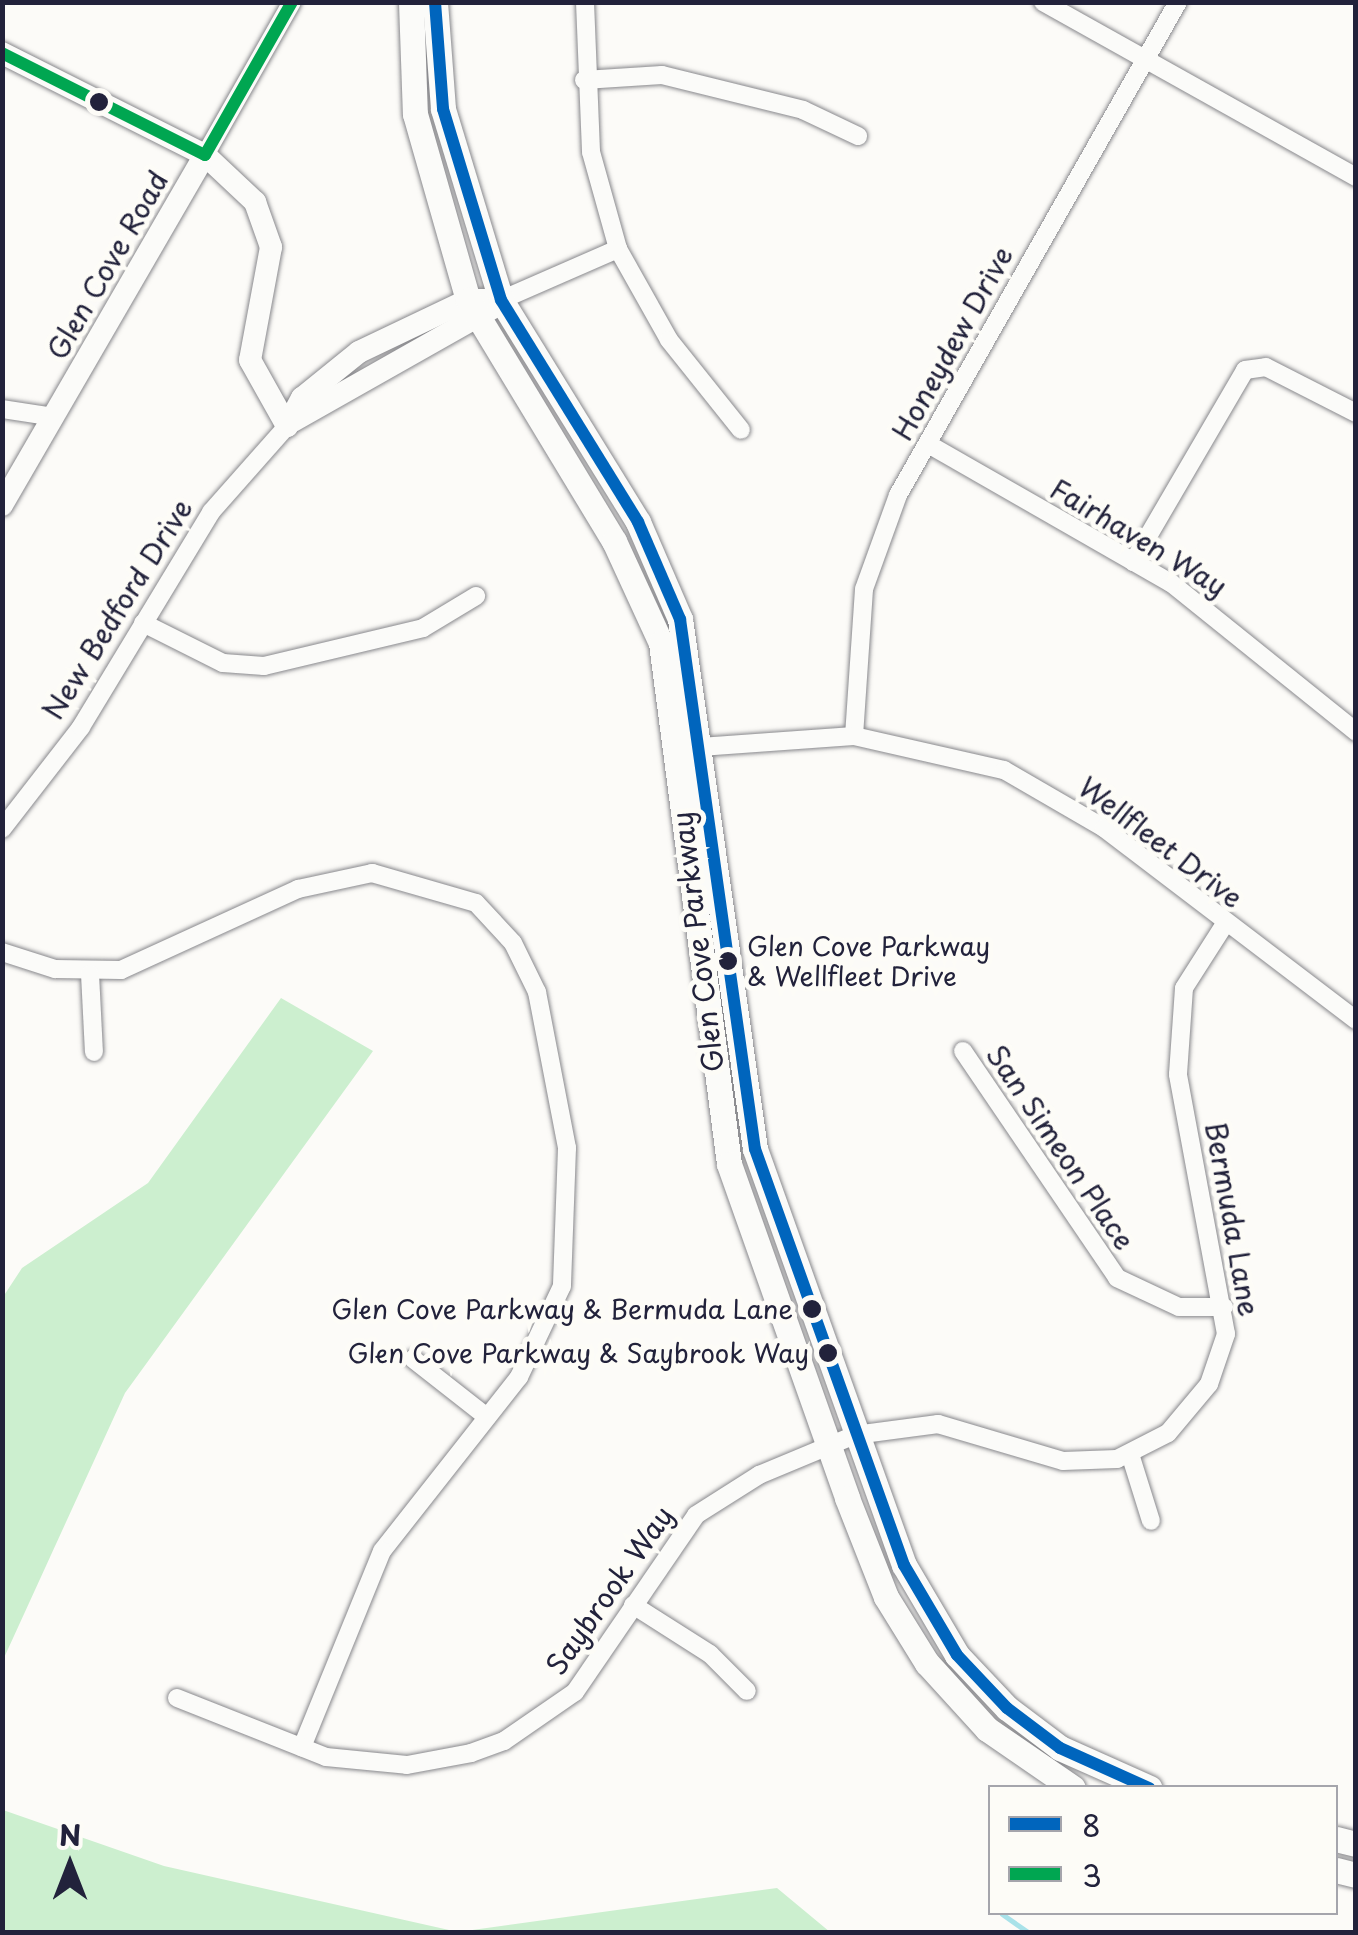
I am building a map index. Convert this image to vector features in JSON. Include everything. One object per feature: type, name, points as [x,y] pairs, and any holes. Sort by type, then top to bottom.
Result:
[{"type":"main road","name":"Glen Cove Parkway","points":[[411,2],[415,114],[472,310],[643,599],[670,678],[726,1149],[830,1446],[886,1597],[928,1663],[987,1729],[1069,1785]]},
{"type":"main road","name":"Glen Cove Parkway","points":[[435,2],[443,109],[502,300],[669,588],[704,746],[756,1149],[904,1565],[958,1655],[1060,1748],[1143,1785]]},
{"type":"street","name":"Glen Cove Road","points":[[2,504],[292,2]]},
{"type":"street","points":[[585,2],[584,80],[590,152],[618,249],[669,340],[742,430]]},
{"type":"street","points":[[1044,2],[1356,177]]},
{"type":"street","name":"Honeydew Drive","points":[[854,736],[869,566],[928,444],[1178,2]]},
{"type":"street","points":[[2,53],[205,155],[255,202],[268,231],[250,360],[288,426]]},
{"type":"street","points":[[584,80],[662,74],[802,110],[858,136]]},
{"type":"street","name":"New Bedford Drive","points":[[2,829],[81,727],[211,512],[288,426],[302,398],[359,352],[502,300],[618,249]]},
{"type":"street","points":[[1133,562],[1245,370],[1266,367],[1356,413]]},
{"type":"street","points":[[2,409],[54,417]]},
{"type":"street","name":"Fairhaven Way","points":[[928,444],[1133,562],[1237,630],[1283,679],[1356,732]]},
{"type":"street","points":[[143,623],[224,663],[264,666],[422,628],[476,596]]},
{"type":"street","name":"Wellfleet Drive","points":[[676,750],[854,736],[1036,784],[1356,1020]]},
{"type":"street","points":[[2,952],[90,974],[150,959],[298,889],[372,872],[476,904],[513,943],[550,1038],[571,1212],[550,1319],[487,1417],[382,1552],[302,1747]]},
{"type":"street","name":"Bermuda Lane","points":[[855,1435],[938,1424],[1063,1461],[1130,1454],[1168,1433],[1210,1384],[1224,1307],[1178,1074],[1184,988],[1225,924]]},
{"type":"street","points":[[90,974],[94,1052]]},
{"type":"street","name":"San Simeon Place","points":[[963,1051],[1116,1278],[1179,1307],[1224,1307]]},
{"type":"street","points":[[413,1358],[487,1417]]},
{"type":"street","name":"Saybrook Way","points":[[177,1698],[302,1747],[407,1764],[504,1742],[575,1692],[696,1515],[855,1435]]},
{"type":"street","points":[[1130,1454],[1151,1521]]},
{"type":"street","points":[[634,1605],[710,1654],[747,1691]]},
{"type":"green space","points":[[281,998],[373,1051],[125,1393],[3,1660],[3,1297],[22,1268],[148,1183]]},
{"type":"green space","points":[[3,1810],[164,1866],[458,1932],[3,1932]]},
{"type":"green space","points":[[777,1888],[830,1932],[458,1932]]},
{"type":"waterway","points":[[1003,1915],[1028,1932]]},
{"type":"transit line","name":"3","points":[[2,53],[205,155],[292,2]]},
{"type":"transit line","name":"8","points":[[435,2],[443,109],[501,300],[638,522],[680,619],[755,1149],[904,1565],[957,1655],[1007,1708],[1060,1748],[1142,1785]]},
{"type":"place","name":"Glen Cove Parkway & Wellfleet Drive","points":[[728,961]]},
{"type":"place","name":"Glen Cove Parkway & Bermuda Lane","points":[[812,1309]]},
{"type":"place","name":"Glen Cove Parkway & Saybrook Way","points":[[828,1353]]}]
